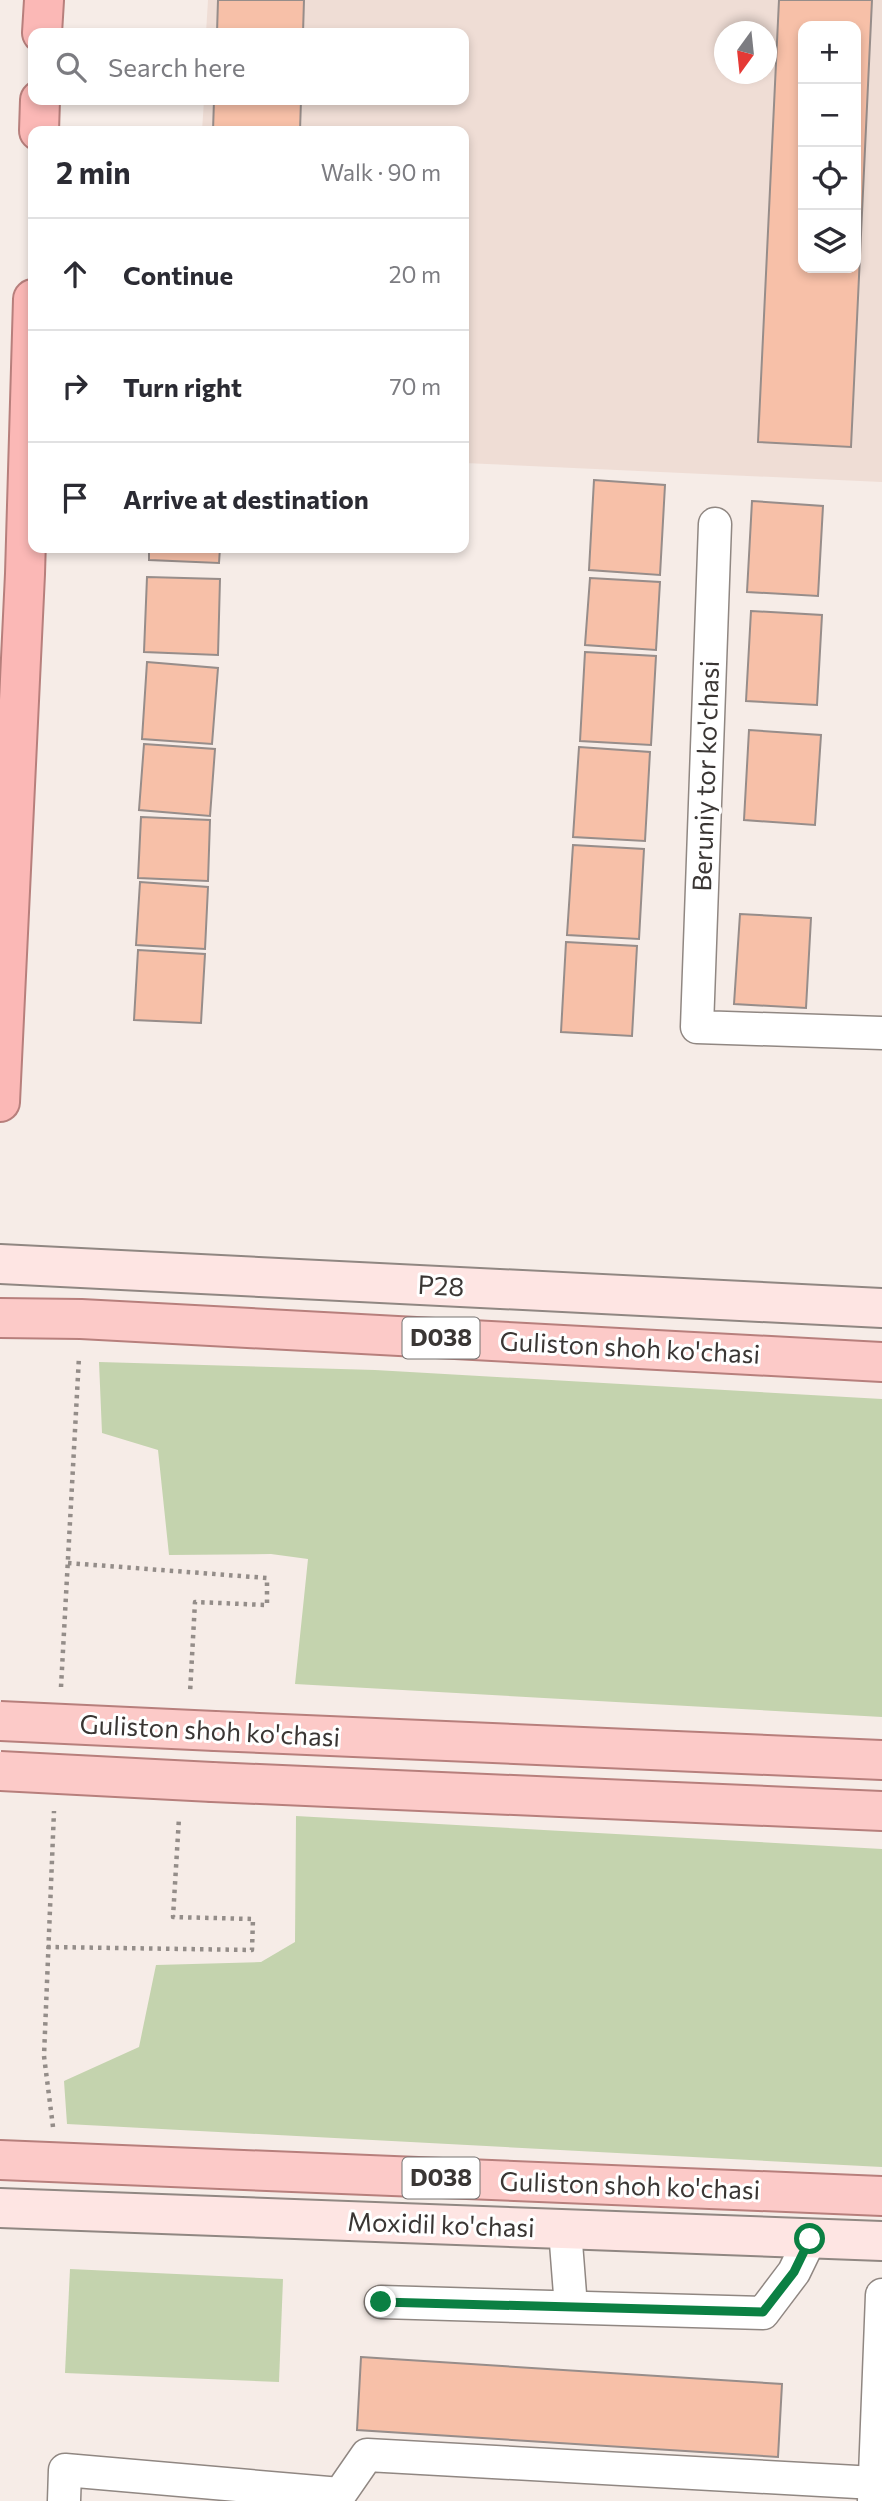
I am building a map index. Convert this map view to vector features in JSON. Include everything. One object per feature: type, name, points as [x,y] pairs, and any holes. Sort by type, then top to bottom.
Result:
[{"type":"highway","points":[[42,28],[44,0]]},
{"type":"highway","points":[[39,126],[40,105]]},
{"type":"highway","points":[[0,1102],[25,574],[15,387],[28,323]]},
{"type":"main road","name":"Р28","points":[[0,1264],[882,1308]]},
{"type":"main road","name":"Guliston shoh ko'chasi","points":[[0,1318],[81,1319],[882,1362]]},
{"type":"main road","name":"Guliston shoh ko'chasi","points":[[0,1721],[882,1760]]},
{"type":"main road","name":"Guliston shoh ko'chasi","points":[[0,1771],[882,1811]]},
{"type":"main road","name":"Guliston shoh ko'chasi","points":[[0,2160],[882,2196]]},
{"type":"main road","name":"Moxidil ko'chasi","points":[[0,2208],[882,2241]]},
{"type":"street","name":"Beruniy tor ko'chasi","points":[[715,524],[697,1027],[882,1033]]},
{"type":"street","points":[[565,2230],[571,2307]]},
{"type":"street","points":[[381,2302],[763,2312],[794,2272],[810,2239]]},
{"type":"street","points":[[64,2501],[65,2470],[340,2494],[367,2455],[875,2492],[882,2295]]},
{"type":"path","points":[[68,1563],[267,1578],[267,1605],[195,1602],[190,1697]]},
{"type":"path","points":[[47,1947],[253,1950],[253,1919],[173,1917],[179,1813]]},
{"type":"shaded area","points":[[208,0],[882,0],[882,482],[469,463],[469,126],[202,126],[204,105],[469,105],[469,28],[206,28]]},
{"type":"green space","points":[[99,1362],[375,1370],[882,1399],[882,1717],[295,1684],[308,1559],[271,1554],[169,1555],[158,1450],[102,1433]]},
{"type":"green space","points":[[296,1816],[882,1849],[882,2167],[67,2124],[64,2081],[139,2047],[156,1965],[261,1962],[295,1942]]},
{"type":"green space","points":[[70,2269],[283,2279],[279,2382],[65,2373]]},
{"type":"building","points":[[218,0],[304,0],[303,28],[217,28]]},
{"type":"building","points":[[779,0],[872,0],[861,234],[861,21],[798,21],[798,273],[859,273],[851,447],[758,442]]},
{"type":"building","points":[[214,105],[301,105],[300,126],[213,126]]},
{"type":"building","points":[[594,480],[665,485],[660,575],[589,570]]},
{"type":"building","points":[[752,501],[823,506],[818,596],[747,592]]},
{"type":"building","points":[[149,553],[220,553],[219,563],[149,560]]},
{"type":"building","points":[[147,577],[220,579],[218,655],[144,652]]},
{"type":"building","points":[[590,578],[660,582],[656,650],[585,645]]},
{"type":"building","points":[[751,611],[822,615],[817,705],[746,701]]},
{"type":"building","points":[[585,652],[656,656],[651,745],[580,741]]},
{"type":"building","points":[[147,662],[218,668],[212,744],[142,739]]},
{"type":"building","points":[[749,730],[821,735],[815,825],[744,820]]},
{"type":"building","points":[[144,744],[215,749],[210,816],[139,810]]},
{"type":"building","points":[[579,747],[650,752],[645,841],[573,837]]},
{"type":"building","points":[[141,817],[210,820],[208,881],[138,878]]},
{"type":"building","points":[[573,845],[644,849],[639,939],[567,935]]},
{"type":"building","points":[[140,882],[208,887],[205,949],[136,945]]},
{"type":"building","points":[[740,914],[811,918],[806,1008],[734,1004]]},
{"type":"building","points":[[566,942],[637,946],[632,1036],[561,1032]]},
{"type":"building","points":[[138,950],[205,954],[201,1023],[134,1020]]},
{"type":"building","points":[[361,2357],[782,2384],[778,2457],[357,2430]]},
{"type":"route","points":[[381,2302],[763,2312],[794,2272],[810,2239]]}]
